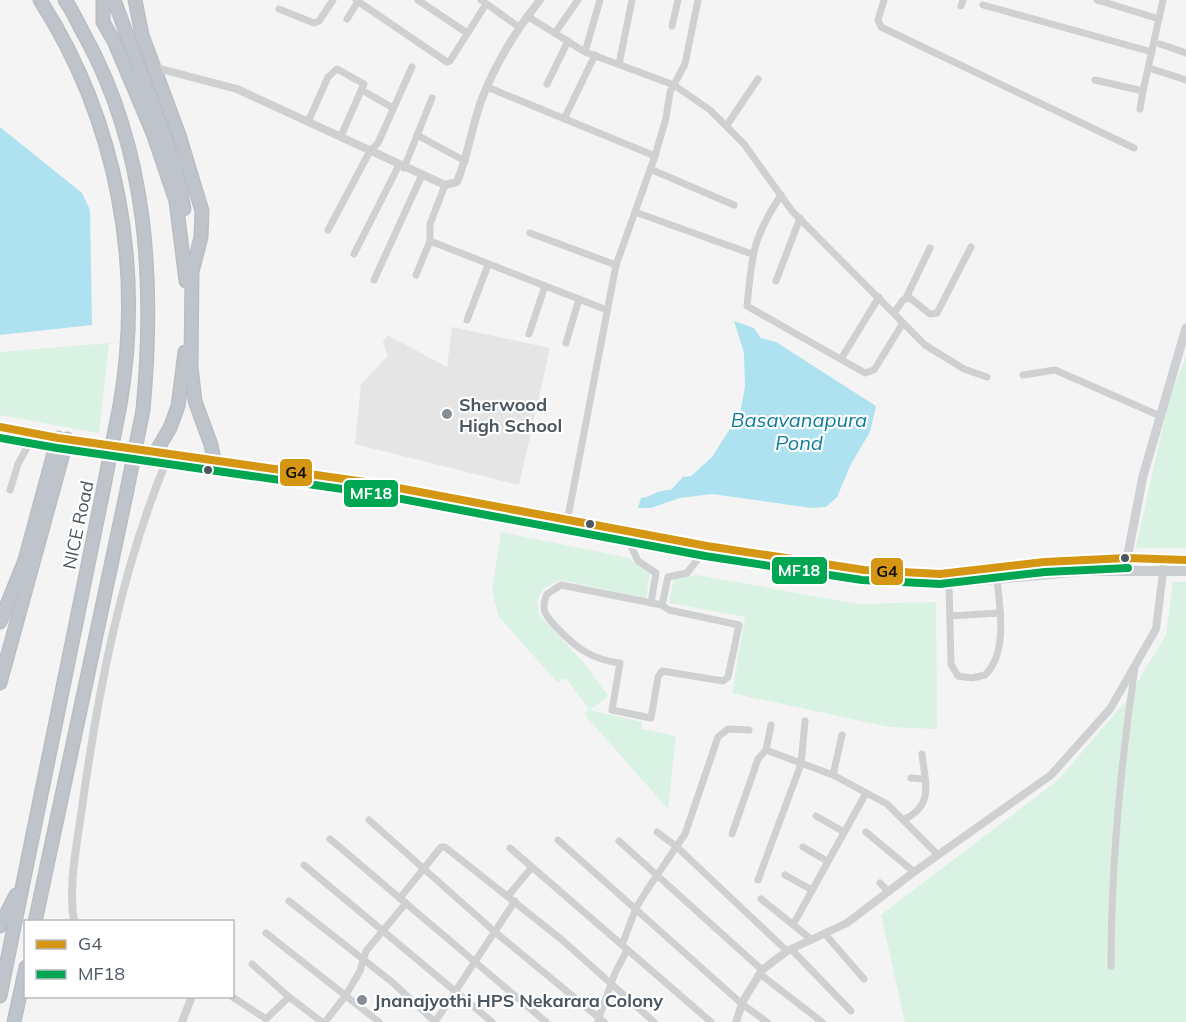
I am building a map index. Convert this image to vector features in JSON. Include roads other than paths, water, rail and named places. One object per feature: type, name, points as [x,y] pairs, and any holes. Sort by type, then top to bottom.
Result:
[{"type":"highway","name":"NICE Road","points":[[0,996],[120,405],[129,327],[127,253],[119,196],[108,149],[91,97],[73,58],[40,0]]},
{"type":"highway","points":[[103,0],[103,22],[127,72],[176,201],[189,272],[192,387],[215,464]]},
{"type":"highway","points":[[114,0],[176,167],[187,236],[185,255]]},
{"type":"highway","points":[[135,0],[142,35],[196,185],[202,211],[201,237],[189,272],[185,346],[178,406],[170,428],[153,455]]},
{"type":"highway","points":[[35,920],[143,410],[149,346],[149,278],[136,181],[112,95],[95,54],[67,1]]},
{"type":"highway","points":[[0,622],[25,560],[61,443]]},
{"type":"highway","points":[[0,683],[61,443]]},
{"type":"highway","points":[[0,926],[23,879]]},
{"type":"highway","points":[[14,1022],[24,976]]},
{"type":"main road","points":[[1125,571],[1136,504],[1158,415],[1186,328]]},
{"type":"main road","points":[[0,427],[61,443]]},
{"type":"main road","points":[[0,436],[30,442],[61,443],[372,483],[566,523],[707,546],[860,575],[940,574],[1044,562],[1127,558],[1186,571]]},
{"type":"main road","points":[[153,455],[166,462],[215,464]]},
{"type":"main road","points":[[566,523],[629,542],[701,555],[860,575],[949,583],[1045,574],[1125,571],[1186,560]]},
{"type":"street","points":[[279,9],[314,23],[319,21],[333,0]]},
{"type":"street","points":[[347,19],[358,0],[443,62],[450,61],[483,2],[519,27]]},
{"type":"street","points":[[418,0],[467,33]]},
{"type":"street","points":[[153,67],[237,89],[445,185],[457,182],[487,87],[519,27],[540,0]]},
{"type":"street","points":[[555,33],[578,0]]},
{"type":"street","points":[[585,52],[600,0]]},
{"type":"street","points":[[619,64],[632,0]]},
{"type":"street","points":[[672,26],[678,0]]},
{"type":"street","points":[[566,523],[616,265],[655,156],[666,118],[668,97],[685,64],[698,0]]},
{"type":"street","points":[[884,0],[878,20],[881,27],[1134,148]]},
{"type":"street","points":[[1097,0],[1159,19]]},
{"type":"street","points":[[1140,109],[1163,0]]},
{"type":"street","points":[[983,5],[1152,52]]},
{"type":"street","points":[[527,16],[585,52],[674,85],[696,100],[727,125],[800,218],[925,345],[964,369],[987,377]]},
{"type":"street","points":[[547,84],[568,41]]},
{"type":"street","points":[[1160,44],[1186,53]]},
{"type":"street","points":[[564,118],[595,55]]},
{"type":"street","points":[[328,230],[370,151],[378,143],[412,67]]},
{"type":"street","points":[[1149,68],[1186,80]]},
{"type":"street","points":[[308,122],[328,77],[336,69],[364,84],[341,136]]},
{"type":"street","points":[[727,125],[758,79]]},
{"type":"street","points":[[1095,80],[1143,91]]},
{"type":"street","points":[[487,87],[655,156]]},
{"type":"street","points":[[366,93],[393,108]]},
{"type":"street","points":[[354,254],[417,135],[432,98]]},
{"type":"street","points":[[417,135],[465,161]]},
{"type":"street","points":[[650,169],[734,205]]},
{"type":"street","points":[[374,280],[422,176]]},
{"type":"street","points":[[416,275],[430,241],[430,224],[445,185]]},
{"type":"street","points":[[781,195],[763,221],[752,254],[747,306],[865,374],[871,373],[903,323]]},
{"type":"street","points":[[635,212],[752,254]]},
{"type":"street","points":[[776,281],[800,218]]},
{"type":"street","points":[[530,233],[616,265]]},
{"type":"street","points":[[430,241],[608,310]]},
{"type":"street","points":[[906,298],[930,314],[937,313],[971,247]]},
{"type":"street","points":[[894,313],[906,298],[930,248]]},
{"type":"street","points":[[467,320],[488,265]]},
{"type":"street","points":[[529,334],[545,286]]},
{"type":"street","points":[[841,359],[879,297]]},
{"type":"street","points":[[566,343],[579,299]]},
{"type":"street","points":[[1023,375],[1055,370],[1158,415]]},
{"type":"street","points":[[10,490],[18,465],[30,442]]},
{"type":"street","points":[[74,920],[72,906],[76,862],[94,715],[123,595],[166,462]]},
{"type":"street","points":[[629,542],[638,561],[656,573],[651,603]]},
{"type":"street","points":[[662,605],[668,577],[687,573],[701,555]]},
{"type":"street","points":[[736,1022],[742,1004],[761,972],[789,950],[847,923],[914,872],[1051,775],[1110,708],[1156,628],[1164,565]]},
{"type":"street","points":[[949,583],[953,670],[958,676],[972,678],[985,675],[994,663],[1000,613],[997,580]]},
{"type":"street","points":[[561,585],[662,605],[669,610],[739,625],[728,678],[723,681],[662,671],[658,676],[651,718],[612,710],[620,663],[590,656],[567,640],[546,616],[545,598],[553,588],[561,585]]},
{"type":"street","points":[[950,616],[1000,613]]},
{"type":"street","points":[[1111,966],[1113,847],[1120,768],[1135,665]]},
{"type":"street","points":[[758,880],[801,764],[805,721]]},
{"type":"street","points":[[732,834],[758,759],[766,750],[771,725]]},
{"type":"street","points":[[369,820],[600,1021],[636,908],[655,876],[685,834],[700,797],[718,737],[728,729],[749,730]]},
{"type":"street","points":[[833,775],[842,735]]},
{"type":"street","points":[[766,750],[833,775],[887,804],[938,855]]},
{"type":"street","points":[[903,820],[922,808],[926,798],[922,754]]},
{"type":"street","points":[[911,778],[924,779]]},
{"type":"street","points":[[794,923],[866,793]]},
{"type":"street","points":[[816,816],[844,832]]},
{"type":"street","points":[[657,832],[677,847],[789,950],[851,1011]]},
{"type":"street","points":[[866,832],[914,872]]},
{"type":"street","points":[[330,839],[546,1022]]},
{"type":"street","points":[[558,840],[742,1004],[767,1022]]},
{"type":"street","points":[[619,841],[761,972],[822,1022]]},
{"type":"street","points":[[252,964],[289,997],[324,1022],[346,995],[363,959],[423,869],[441,847],[445,847],[508,896],[654,1022]]},
{"type":"street","points":[[803,847],[827,861]]},
{"type":"street","points":[[510,848],[711,1022]]},
{"type":"street","points":[[304,865],[492,1022]]},
{"type":"street","points":[[508,896],[532,867]]},
{"type":"street","points":[[785,875],[812,890]]},
{"type":"street","points":[[880,883],[889,892]]},
{"type":"street","points":[[761,899],[794,923],[812,940]]},
{"type":"street","points":[[289,901],[363,959],[435,1022],[515,902]]},
{"type":"street","points":[[266,933],[379,1022]]},
{"type":"street","points":[[826,934],[864,979]]},
{"type":"street","points":[[234,998],[268,1021],[289,997]]},
{"type":"street","points":[[182,1022],[191,998]]},
{"type":"water","points":[[0,127],[82,193],[90,210],[92,325],[0,335]]},
{"type":"water","name":"Basavanapura Pond","points":[[734,321],[754,328],[761,338],[776,342],[876,406],[870,432],[851,464],[837,497],[826,507],[812,508],[712,494],[680,498],[651,508],[638,508],[641,498],[671,490],[683,477],[691,476],[712,457],[740,413],[745,387],[744,353]]},
{"type":"place","name":"Sherwood High School","points":[[447,414]]},
{"type":"place","name":"Jnanajyothi HPS Nekarara Colony","points":[[362,1000]]}]
